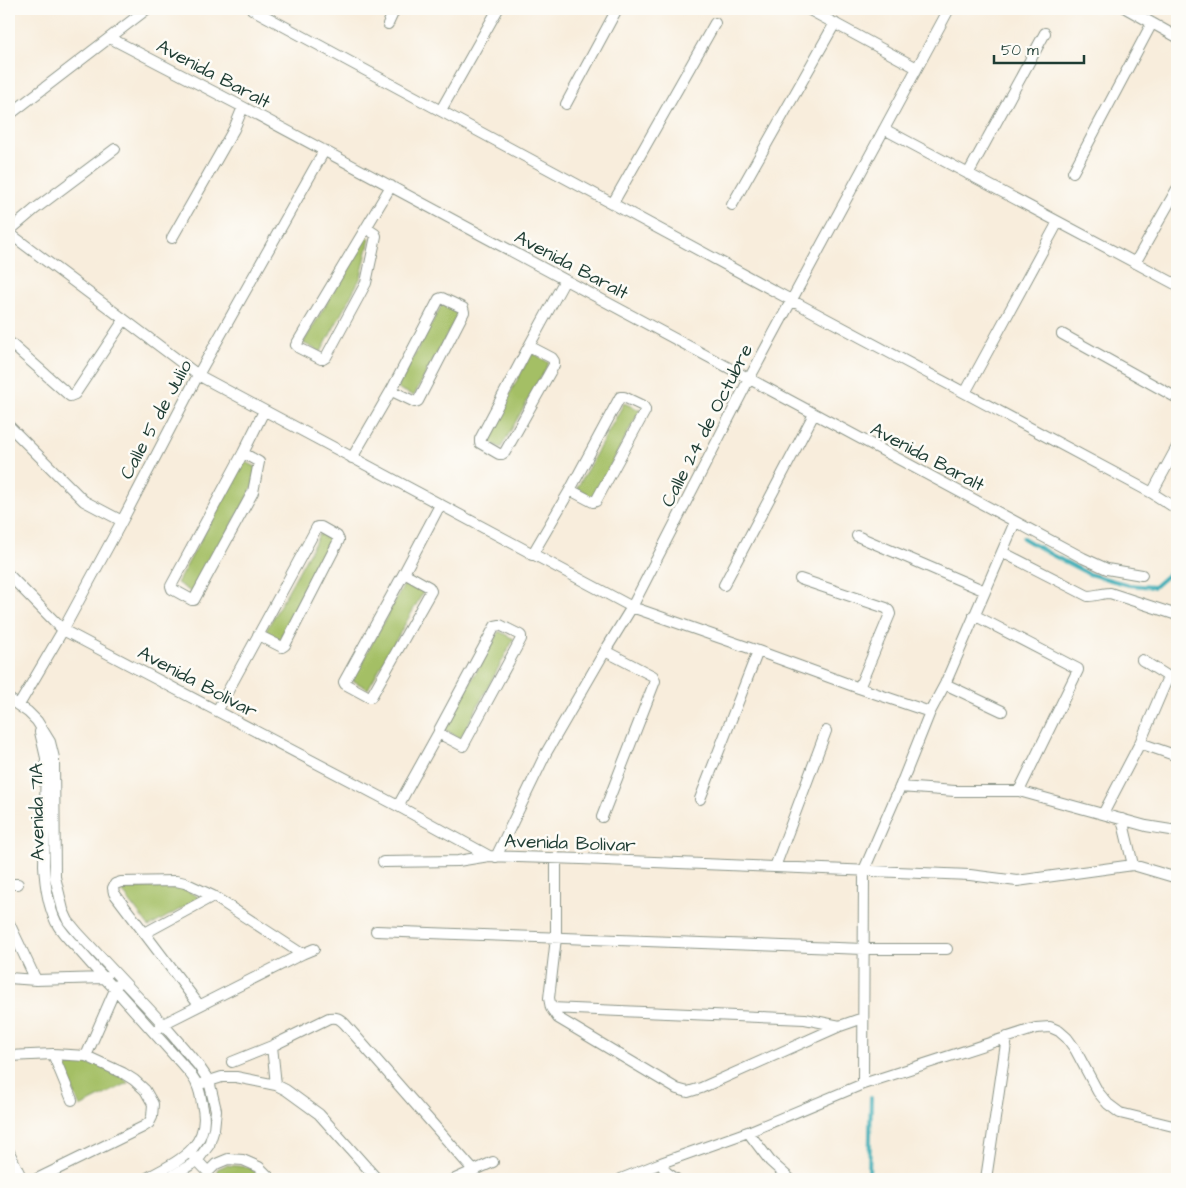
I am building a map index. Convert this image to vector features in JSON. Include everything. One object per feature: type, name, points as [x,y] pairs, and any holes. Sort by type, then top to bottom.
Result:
[{"type":"street","points":[[9,115],[147,9]]},
{"type":"street","points":[[252,9],[1152,493],[1177,509]]},
{"type":"street","points":[[388,24],[395,9]]},
{"type":"street","points":[[441,110],[498,9]]},
{"type":"street","points":[[566,104],[617,9]]},
{"type":"street","points":[[808,9],[917,68]]},
{"type":"street","name":"Calle 24 de Octubre","points":[[493,857],[546,753],[632,607],[749,379],[949,9]]},
{"type":"street","points":[[1126,9],[1177,37]]},
{"type":"street","points":[[613,203],[715,23]]},
{"type":"street","points":[[732,205],[835,23]]},
{"type":"street","points":[[1073,172],[1152,23]]},
{"type":"street","points":[[968,174],[1045,34]]},
{"type":"street","name":"Avenida Baralt","points":[[110,38],[391,186],[1084,558],[1107,568],[1142,575]]},
{"type":"street","points":[[172,238],[234,129],[243,107]]},
{"type":"street","points":[[884,128],[1177,285]]},
{"type":"street","points":[[115,150],[35,209],[9,232],[198,375],[632,607],[930,712]]},
{"type":"street","name":"Calle 5 de Julio","points":[[19,705],[63,630],[198,375],[324,151]]},
{"type":"street","points":[[366,228],[376,234],[376,236],[366,283],[326,357],[321,359],[296,345],[391,186]]},
{"type":"street","points":[[1135,263],[1177,189]]},
{"type":"street","points":[[965,393],[1058,222]]},
{"type":"street","points":[[529,346],[552,358],[554,365],[505,452],[500,454],[480,443],[480,440],[529,346],[565,280]]},
{"type":"street","points":[[352,458],[392,389],[439,299],[442,298],[463,308],[464,312],[418,401],[415,402],[392,391],[392,389]]},
{"type":"street","points":[[9,342],[70,396],[75,394],[124,320]]},
{"type":"street","points":[[1062,334],[1177,398]]},
{"type":"street","points":[[532,555],[570,490],[620,397],[624,396],[643,406],[645,411],[596,501],[593,502],[570,490]]},
{"type":"street","points":[[243,453],[259,462],[253,492],[196,598],[192,600],[172,589],[171,586],[264,411]]},
{"type":"street","points":[[724,585],[814,414]]},
{"type":"street","points":[[9,426],[84,501],[122,521]]},
{"type":"street","points":[[1152,493],[1177,447]]},
{"type":"street","points":[[404,573],[431,591],[371,697],[368,697],[344,682],[440,505]]},
{"type":"street","points":[[863,1084],[864,870],[930,712],[945,684],[1015,522]]},
{"type":"street","points":[[217,711],[258,635],[317,527],[321,527],[337,536],[339,540],[284,645],[282,647],[258,635]]},
{"type":"street","points":[[857,536],[985,591]]},
{"type":"street","points":[[1002,552],[1088,596],[1110,592],[1177,615]]},
{"type":"street","name":"Avenida Bolivar","points":[[9,575],[63,630],[493,857],[864,870],[970,875],[1017,881],[1133,865],[1177,878]]},
{"type":"street","points":[[800,579],[886,608],[889,611],[890,614],[859,688]]},
{"type":"street","points":[[974,616],[1078,668],[1019,790]]},
{"type":"street","points":[[398,806],[495,626],[500,625],[520,635],[521,639],[463,746],[439,732]]},
{"type":"street","points":[[602,817],[655,681],[653,676],[605,651]]},
{"type":"street","points":[[700,799],[758,651]]},
{"type":"street","points":[[1142,660],[1177,682]]},
{"type":"street","points":[[1103,814],[1140,743],[1168,677]]},
{"type":"street","points":[[945,684],[1002,711]]},
{"type":"street","points":[[9,699],[28,712],[37,721]]},
{"type":"street","name":"Avenida 71A","points":[[37,721],[46,758],[44,865],[52,913],[70,940],[104,978],[116,980],[163,1024],[209,1081],[216,1110],[214,1129],[209,1145],[197,1161]]},
{"type":"street","name":"Avenida 71A","points":[[37,721],[50,742],[54,758],[54,863],[55,877],[63,910],[68,921],[116,980],[154,1033],[189,1072],[197,1084],[204,1112],[203,1128],[200,1140],[189,1152]]},
{"type":"street","points":[[775,867],[826,731]]},
{"type":"street","points":[[1140,743],[1177,756]]},
{"type":"street","points":[[900,787],[955,791],[1019,790],[1146,826],[1177,831]]},
{"type":"street","points":[[1122,819],[1133,865]]},
{"type":"street","points":[[383,862],[458,861],[493,857]]},
{"type":"street","points":[[556,858],[556,938],[549,998],[551,1008],[558,1018],[677,1089],[688,1092],[700,1088],[840,1026],[863,1018]]},
{"type":"street","points":[[200,1005],[114,893],[113,888],[115,884],[121,882],[176,881],[185,883],[213,896],[302,954]]},
{"type":"street","points":[[144,933],[213,896]]},
{"type":"street","points":[[9,923],[36,980]]},
{"type":"street","points":[[376,931],[864,949],[947,949]]},
{"type":"street","points":[[154,1033],[163,1024],[314,949]]},
{"type":"street","points":[[9,978],[36,980],[104,978],[116,980],[86,1056]]},
{"type":"street","points":[[551,1008],[805,1019],[840,1026]]},
{"type":"street","points":[[232,1062],[272,1046],[329,1018],[336,1017],[340,1019],[474,1171]]},
{"type":"street","points":[[621,1179],[748,1132],[863,1084],[1036,1028],[1050,1027],[1059,1031],[1067,1038],[1098,1092],[1108,1104],[1120,1113],[1177,1127]]},
{"type":"street","points":[[986,1179],[1007,1037]]},
{"type":"street","points":[[272,1046],[276,1085]]},
{"type":"street","points":[[53,1054],[72,1100]]},
{"type":"street","points":[[9,1056],[53,1054],[86,1056],[134,1080],[145,1090],[153,1104],[152,1117],[149,1123],[143,1127],[37,1179]]},
{"type":"street","points":[[197,1084],[222,1077],[236,1077],[276,1085],[286,1090],[319,1114],[376,1179]]},
{"type":"street","points":[[748,1132],[770,1161],[790,1179]]},
{"type":"street","points":[[9,1152],[22,1179]]},
{"type":"street","points":[[145,1179],[177,1162],[189,1152],[208,1176],[216,1164],[228,1159],[243,1160],[259,1166],[271,1179]]},
{"type":"street","points":[[167,1179],[197,1161]]},
{"type":"street","points":[[455,1179],[493,1162]]},
{"type":"street","points":[[661,1163],[666,1172],[676,1179]]},
{"type":"green space","points":[[366,237],[370,239],[361,277],[321,352],[303,343]]},
{"type":"green space","points":[[442,304],[459,313],[414,396],[397,388]]},
{"type":"green space","points":[[532,352],[549,363],[501,448],[485,440]]},
{"type":"green space","points":[[624,403],[640,410],[593,498],[577,488]]},
{"type":"green space","points":[[244,461],[256,467],[253,487],[194,594],[177,583]]},
{"type":"green space","points":[[320,533],[333,539],[280,640],[265,632]]},
{"type":"green space","points":[[406,581],[424,591],[368,689],[352,680]]},
{"type":"green space","points":[[499,631],[514,639],[460,739],[444,729]]},
{"type":"green space","points":[[119,887],[183,888],[200,898],[149,927]]},
{"type":"green space","points":[[78,1057],[120,1074],[128,1083],[80,1107],[60,1058]]},
{"type":"green space","points":[[226,1165],[248,1167],[258,1174],[249,1179],[217,1179],[217,1169]]},
{"type":"waterway","points":[[1023,538],[1089,574],[1129,585],[1154,587],[1177,567]]},
{"type":"waterway","points":[[870,1179],[871,1098]]}]
